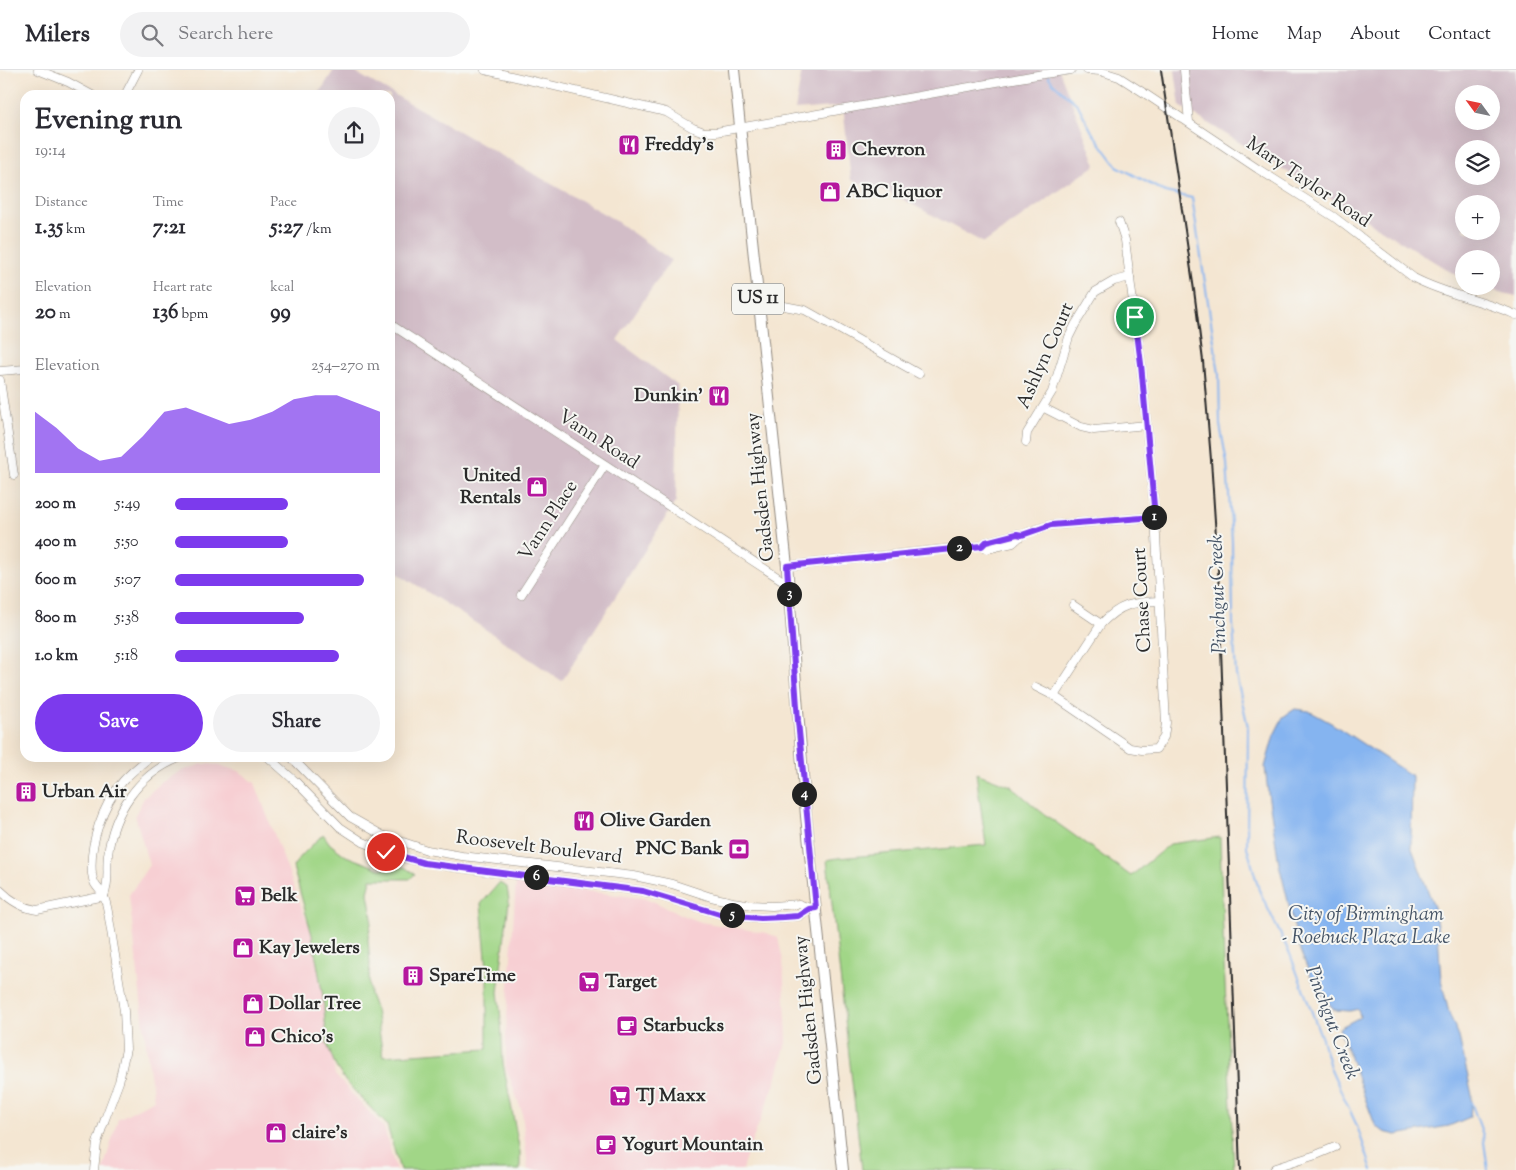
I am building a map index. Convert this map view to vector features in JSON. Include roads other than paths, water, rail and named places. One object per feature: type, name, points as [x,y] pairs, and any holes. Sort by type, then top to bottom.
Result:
[{"type":"main road","name":"Gadsden Highway","points":[[734,70],[787,566],[813,909],[843,1170]]},
{"type":"street","points":[[38,70],[83,90]]},
{"type":"street","points":[[127,90],[138,70]]},
{"type":"street","points":[[485,70],[666,112],[693,128],[704,132],[740,129],[1071,70]]},
{"type":"street","name":"Mary Taylor Road","points":[[1087,70],[1100,71],[1119,77],[1348,227],[1414,278],[1428,286],[1516,314]]},
{"type":"street","points":[[1184,70],[1188,122]]},
{"type":"street","name":"Chase Court","points":[[1036,687],[1054,696],[1130,748],[1142,750],[1156,749],[1164,737],[1166,723],[1160,601],[1147,425],[1130,276],[1125,240],[1119,222]]},
{"type":"street","name":"Ashlyn Court","points":[[1026,442],[1027,433],[1052,392],[1069,337],[1095,292],[1114,281],[1130,276]]},
{"type":"street","points":[[759,309],[779,305],[805,310],[919,374]]},
{"type":"street","name":"Vann Road","points":[[395,327],[788,584]]},
{"type":"street","points":[[0,371],[20,369]]},
{"type":"street","points":[[0,380],[14,474]]},
{"type":"street","points":[[1044,408],[1080,427],[1094,430],[1147,425]]},
{"type":"street","name":"Vann Place","points":[[521,595],[605,465]]},
{"type":"street","points":[[787,566],[982,546],[986,542],[1017,534],[1022,535],[1051,525],[1155,517]]},
{"type":"street","points":[[1054,696],[1101,624],[1117,610],[1128,604],[1160,601]]},
{"type":"street","points":[[1073,605],[1101,624]]},
{"type":"street","points":[[104,896],[95,885],[92,873],[95,840],[109,802],[116,790],[123,781],[144,762]]},
{"type":"street","points":[[94,1170],[97,1143],[104,1119],[119,1082],[126,1049],[124,1011],[104,896],[108,883],[110,840],[114,826],[125,804],[138,785],[159,767],[170,762]]},
{"type":"street","name":"Roosevelt Boulevard","points":[[274,762],[289,775],[340,828],[363,842],[408,860],[643,891],[723,915],[761,918],[791,917],[813,909]]},
{"type":"street","name":"Roosevelt Boulevard","points":[[296,762],[350,817],[382,835],[414,846],[440,853],[462,856],[634,876],[672,884],[711,897],[752,905],[798,904],[813,909]]},
{"type":"street","points":[[0,890],[21,906],[37,910],[104,896]]},
{"type":"street","points":[[1273,1170],[1274,1168],[1316,1155],[1335,1146]]},
{"type":"water","name":"City of Birmingham - Roebuck Plaza Lake","points":[[1295,709],[1309,711],[1331,723],[1412,776],[1411,846],[1434,907],[1441,980],[1449,1013],[1459,1037],[1472,1095],[1470,1117],[1449,1126],[1396,1135],[1384,1132],[1375,1125],[1339,1028],[1360,1017],[1358,1009],[1350,1011],[1334,1010],[1314,983],[1300,951],[1279,864],[1265,767],[1274,735],[1283,717]]},
{"type":"waterway","name":"Pinchgut Creek","points":[[1048,76],[1053,83],[1078,105],[1092,132],[1117,166],[1165,192],[1192,198],[1219,374],[1220,425],[1227,463],[1232,541],[1236,675],[1248,727],[1247,847],[1259,890],[1290,954],[1322,1039],[1330,1067],[1357,1126],[1372,1170]]},
{"type":"waterway","points":[[1471,1102],[1483,1135],[1488,1170]]},
{"type":"railway","points":[[1161,70],[1194,290],[1203,361],[1211,460],[1218,567],[1240,1170]]},
{"type":"place","name":"Freddy's","points":[[629,145]]},
{"type":"place","name":"Chevron","points":[[836,150]]},
{"type":"place","name":"ABC liquor","points":[[830,192]]},
{"type":"place","name":"Dunkin'","points":[[719,396]]},
{"type":"place","name":"United Rentals","points":[[537,487]]},
{"type":"place","name":"Urban Air","points":[[26,792]]},
{"type":"place","name":"Olive Garden","points":[[584,821]]},
{"type":"place","name":"PNC Bank","points":[[739,849]]},
{"type":"place","name":"Belk","points":[[245,896]]},
{"type":"place","name":"Kay Jewelers","points":[[243,948]]},
{"type":"place","name":"SpareTime","points":[[413,976]]},
{"type":"place","name":"Target","points":[[589,982]]},
{"type":"place","name":"Dollar Tree","points":[[253,1004]]},
{"type":"place","name":"Starbucks","points":[[627,1026]]},
{"type":"place","name":"Chico's","points":[[255,1037]]},
{"type":"place","name":"TJ Maxx","points":[[620,1096]]},
{"type":"place","name":"claire's","points":[[276,1133]]},
{"type":"place","name":"Yogurt Mountain","points":[[606,1145]]}]
